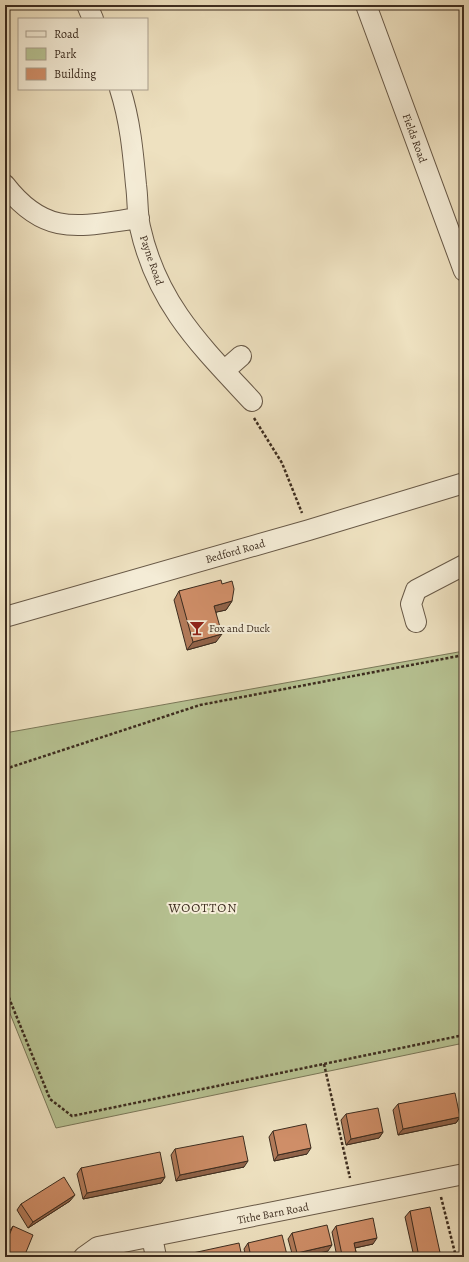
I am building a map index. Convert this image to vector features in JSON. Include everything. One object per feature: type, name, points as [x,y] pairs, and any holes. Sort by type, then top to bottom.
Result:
[{"type":"street","points":[[87,5],[93,18]]},
{"type":"street","name":"Fields Road","points":[[366,5],[464,271]]},
{"type":"street","name":"Payne Road","points":[[120,90],[127,112],[139,218],[150,261],[164,294],[191,335],[252,401]]},
{"type":"street","points":[[5,185],[25,207],[45,221],[69,226],[139,218]]},
{"type":"street","points":[[224,371],[242,356]]},
{"type":"street","name":"Bedford Road","points":[[5,617],[463,486]]},
{"type":"street","points":[[416,622],[410,604],[416,590],[464,565]]},
{"type":"street","name":"Tithe Barn Road","points":[[84,1257],[98,1247],[464,1174]]},
{"type":"street","points":[[152,1237],[156,1257]]},
{"type":"path","points":[[252,401],[251,414],[282,463],[309,530]]},
{"type":"path","points":[[5,769],[200,705],[464,655]]},
{"type":"path","points":[[5,988],[50,1099],[72,1116],[464,1035]]},
{"type":"path","points":[[324,1064],[354,1196]]},
{"type":"path","points":[[437,1180],[456,1257]]},
{"type":"green space","points":[[464,651],[464,1043],[56,1128],[5,1001],[5,733]]},
{"type":"building","name":"Fox and Duck","points":[[221,580],[222,584],[232,581],[234,589],[232,601],[214,606],[222,634],[193,642],[179,591]]},
{"type":"building","points":[[455,1093],[460,1117],[403,1129],[398,1104]]},
{"type":"building","points":[[378,1108],[383,1132],[351,1139],[346,1114]]},
{"type":"building","points":[[306,1124],[311,1148],[278,1155],[273,1131]]},
{"type":"building","points":[[243,1136],[248,1161],[180,1175],[175,1149]]},
{"type":"building","points":[[160,1152],[165,1177],[87,1193],[81,1168]]},
{"type":"building","points":[[64,1177],[75,1195],[33,1222],[21,1204]]},
{"type":"building","points":[[430,1207],[441,1257],[419,1257],[410,1211]]},
{"type":"building","points":[[373,1218],[377,1238],[354,1243],[356,1252],[342,1255],[336,1226]]},
{"type":"building","points":[[327,1225],[332,1245],[297,1253],[292,1233]]},
{"type":"building","points":[[13,1226],[33,1235],[24,1257],[5,1257],[5,1245]]},
{"type":"building","points":[[282,1235],[287,1255],[279,1257],[251,1257],[248,1243]]},
{"type":"building","points":[[239,1243],[242,1257],[188,1257],[188,1254]]},
{"type":"place","name":"Fox and Duck","points":[[197,628]]},
{"type":"district","name":"WOOTTON","points":[[203,907]]}]
